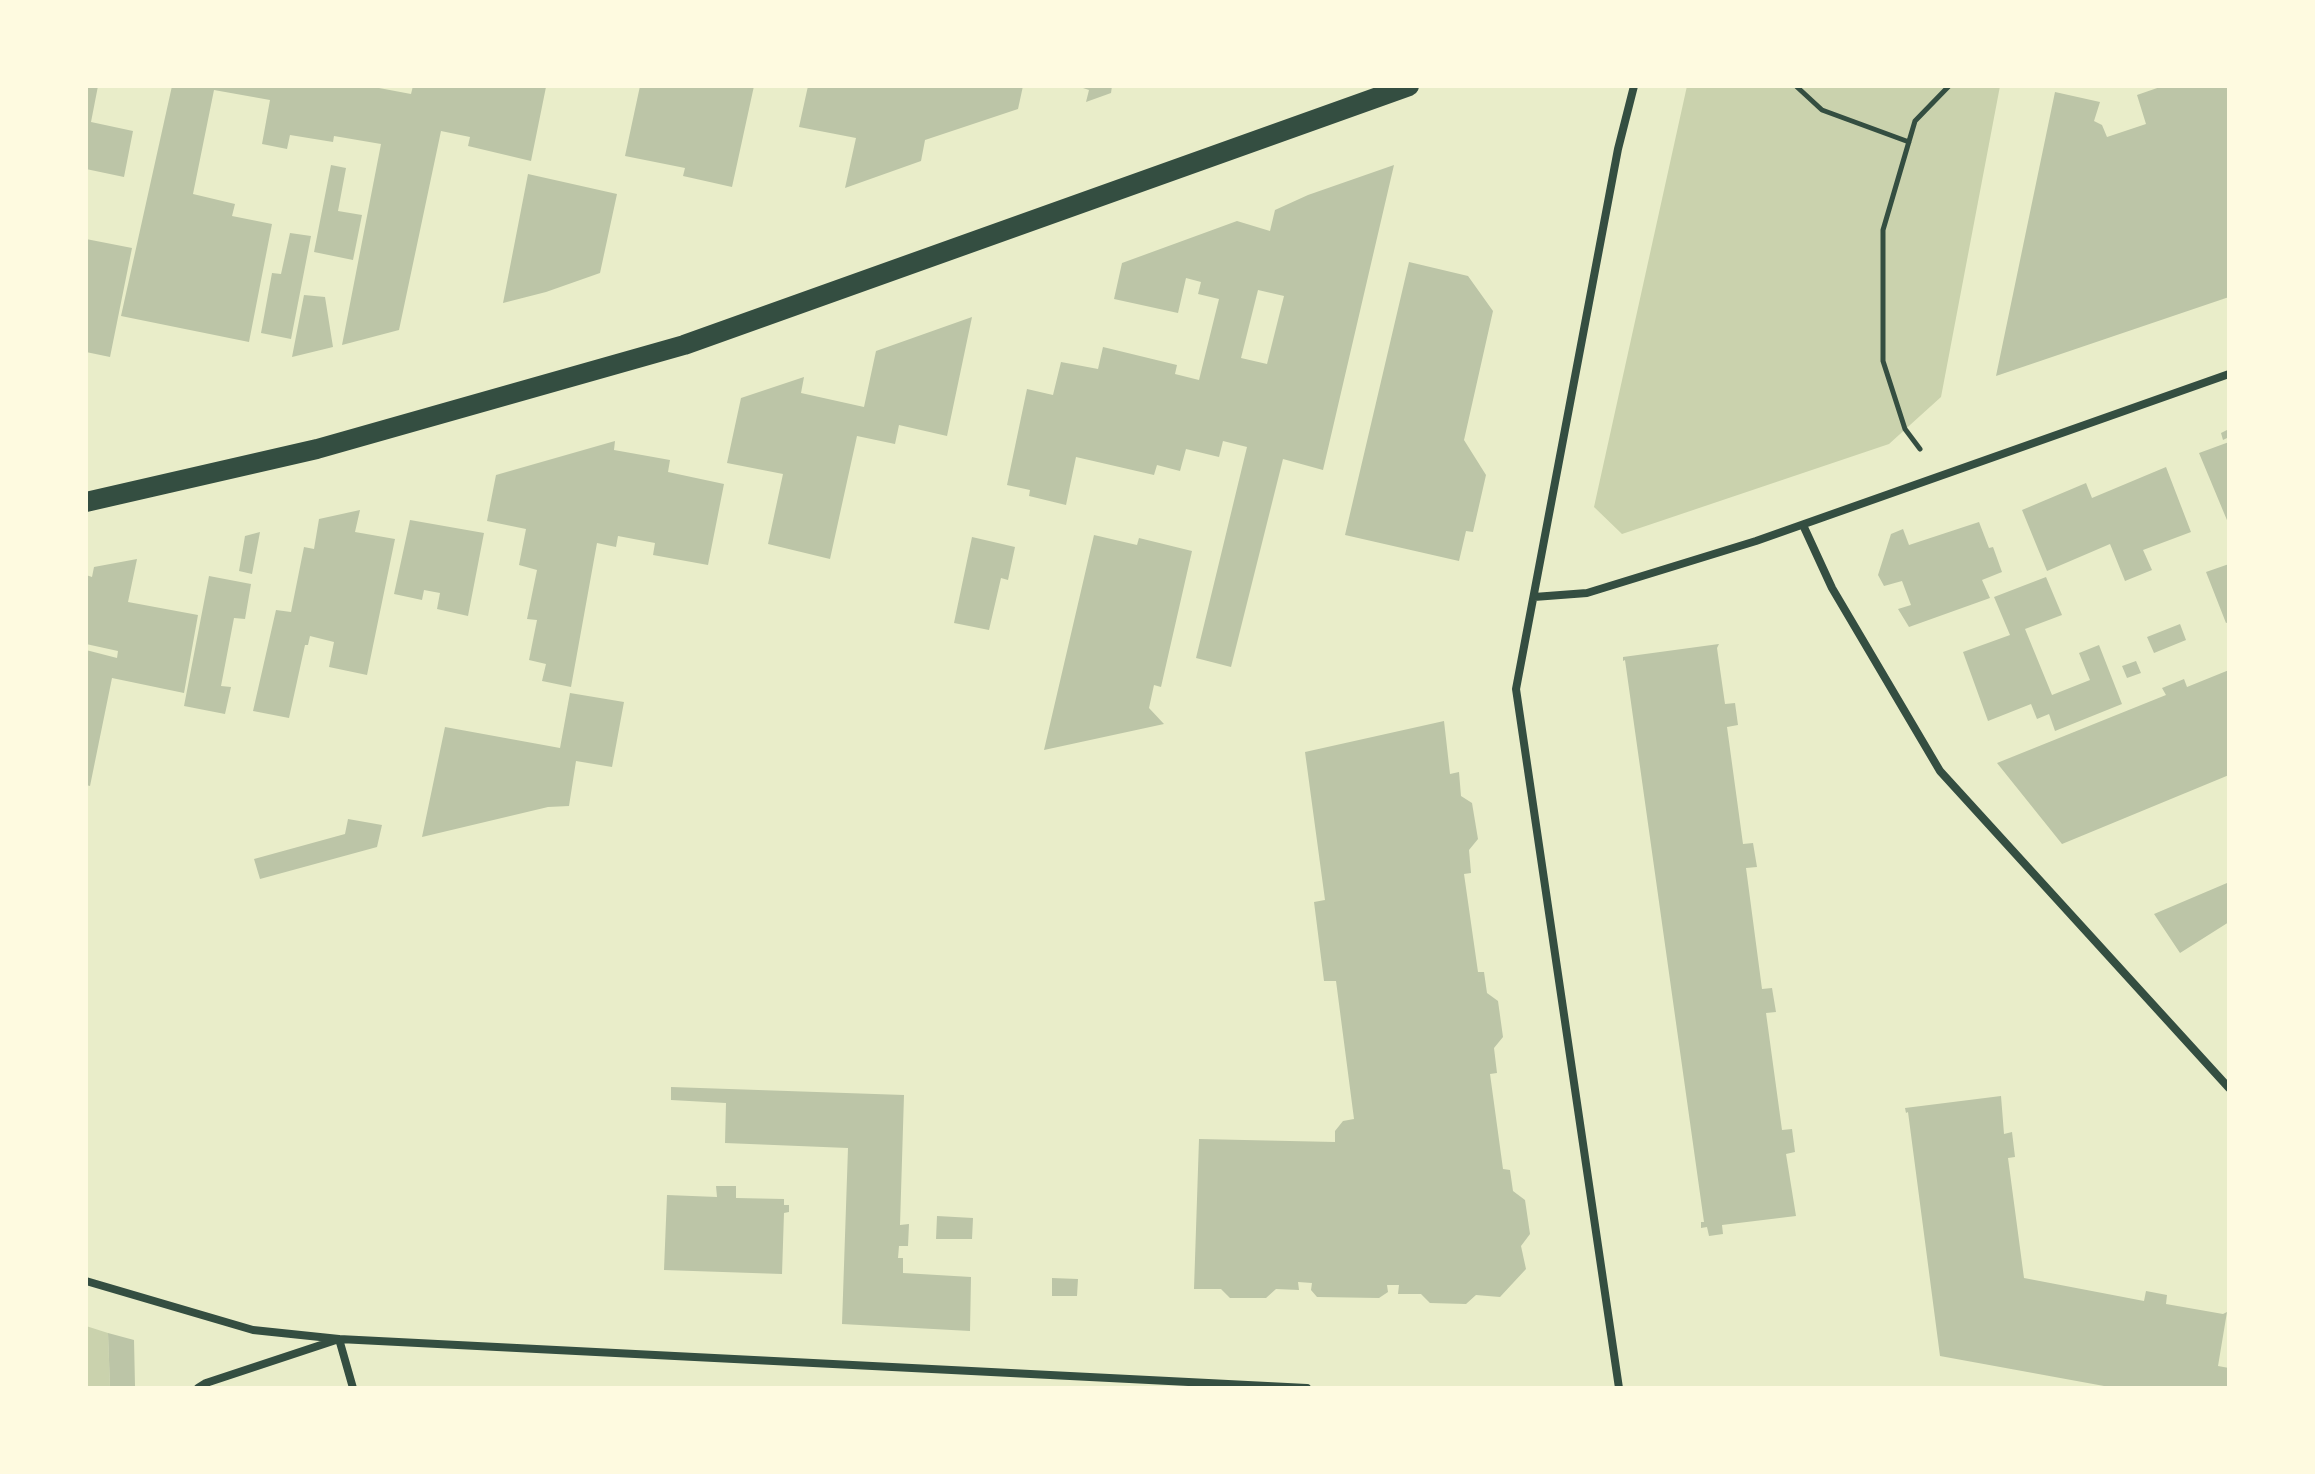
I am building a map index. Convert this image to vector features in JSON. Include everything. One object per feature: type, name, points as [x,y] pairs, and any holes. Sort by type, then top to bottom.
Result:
[{"type":"main road","points":[[86,502],[317,449],[684,345],[1409,86]]},
{"type":"street","points":[[1619,1388],[1516,689],[1618,149],[1634,86]]},
{"type":"street","points":[[1534,597],[1587,593],[1803,525],[2229,374]]},
{"type":"street","points":[[1803,525],[1832,588],[1940,771],[2229,1088]]},
{"type":"street","points":[[86,1281],[253,1330],[339,1339],[1307,1388]]},
{"type":"street","points":[[198,1388],[339,1339]]},
{"type":"street","points":[[339,1339],[353,1388]]},
{"type":"path","points":[[1796,86],[1822,110],[1909,142]]},
{"type":"path","points":[[1940,475],[1905,429],[1883,361],[1883,230],[1915,121],[1949,86]]},
{"type":"green space","points":[[1687,86],[2000,86],[1941,397],[1889,444],[1622,534],[1594,507]]},
{"type":"green space","points":[[86,1326],[108,1333],[110,1388],[86,1388]]},
{"type":"building","points":[[86,86],[98,86],[91,122],[133,131],[124,177],[86,169]]},
{"type":"building","points":[[172,86],[379,86],[411,94],[413,86],[546,87],[531,161],[468,146],[470,137],[441,131],[399,330],[342,345],[381,144],[334,136],[333,142],[290,135],[287,149],[262,144],[270,100],[214,90],[193,194],[235,204],[232,216],[272,224],[249,342],[121,316]]},
{"type":"building","points":[[640,86],[754,86],[732,187],[683,176],[685,168],[625,156]]},
{"type":"building","points":[[808,86],[1023,86],[1018,109],[925,140],[921,161],[845,188],[856,138],[799,127]]},
{"type":"building","points":[[1077,86],[1112,86],[1111,93],[1086,102],[1089,90]]},
{"type":"building","points":[[2163,86],[2229,86],[2229,297],[1996,376],[2055,92],[2100,102],[2094,121],[2102,125],[2107,137],[2146,124],[2137,95]]},
{"type":"building","points":[[331,165],[346,168],[338,211],[362,215],[353,260],[314,252]]},
{"type":"building","points":[[1394,165],[1323,470],[1283,459],[1231,667],[1196,658],[1247,447],[1223,441],[1219,457],[1186,449],[1180,471],[1157,465],[1154,475],[1076,457],[1066,505],[1029,496],[1030,490],[1007,485],[1027,389],[1053,395],[1061,362],[1098,369],[1103,347],[1177,365],[1175,374],[1199,380],[1219,299],[1198,294],[1201,282],[1186,278],[1178,313],[1114,299],[1122,263],[1237,221],[1270,231],[1275,210]],"holes":[[[1258,290],[1284,296],[1267,364],[1241,358]]]},
{"type":"building","points":[[528,174],[617,194],[600,273],[503,303]]},
{"type":"building","points":[[290,233],[311,236],[291,339],[261,333],[272,273],[281,274]]},
{"type":"building","points":[[86,239],[132,248],[110,357],[86,352]]},
{"type":"building","points":[[1409,262],[1468,276],[1493,311],[1464,440],[1486,475],[1473,532],[1466,531],[1459,561],[1345,535]]},
{"type":"building","points":[[304,295],[325,297],[333,347],[292,357]]},
{"type":"building","points":[[972,317],[947,436],[899,425],[895,444],[857,436],[830,559],[768,544],[783,474],[727,463],[741,398],[804,377],[801,393],[864,407],[876,351]]},
{"type":"building","points":[[2229,429],[2229,437],[2223,440],[2221,433]]},
{"type":"building","points":[[615,441],[614,450],[670,460],[668,472],[724,484],[708,565],[653,555],[655,543],[618,536],[616,547],[597,543],[571,687],[542,681],[546,664],[529,660],[537,620],[527,619],[537,570],[519,565],[526,529],[487,521],[496,475]]},
{"type":"building","points":[[2229,442],[2229,525],[2199,453]]},
{"type":"building","points":[[2166,467],[2191,532],[2143,550],[2152,570],[2125,581],[2110,544],[2047,571],[2022,510],[2086,483],[2092,498]]},
{"type":"building","points":[[360,510],[355,532],[395,539],[367,675],[329,667],[334,642],[310,636],[308,645],[305,645],[289,718],[253,711],[276,610],[291,612],[304,547],[314,549],[319,519]]},
{"type":"building","points":[[410,520],[484,533],[468,616],[437,609],[440,593],[424,590],[422,600],[394,594]]},
{"type":"building","points":[[1979,522],[2002,572],[1982,580],[1990,598],[1909,627],[1898,609],[1911,605],[1902,581],[1884,586],[1878,575],[1891,534],[1903,529],[1909,545]]},
{"type":"building","points":[[260,532],[252,574],[239,571],[245,536]]},
{"type":"building","points":[[1094,535],[1137,545],[1139,538],[1192,551],[1161,687],[1154,685],[1149,708],[1164,724],[1044,750]]},
{"type":"building","points":[[972,537],[1015,547],[1008,580],[1001,578],[989,630],[954,623]]},
{"type":"building","points":[[137,559],[128,602],[198,615],[184,693],[112,678],[90,786],[86,785],[86,650],[117,658],[118,651],[86,644],[86,575],[92,577],[94,567]]},
{"type":"building","points":[[2229,564],[2229,622],[2226,623],[2206,572]]},
{"type":"building","points":[[209,576],[251,584],[245,619],[234,618],[221,686],[231,687],[225,714],[184,706]]},
{"type":"building","points":[[2046,577],[2062,615],[2025,629],[2052,695],[2090,680],[2079,653],[2099,645],[2122,704],[2055,731],[2049,714],[2037,719],[2031,704],[1988,721],[1963,652],[2010,635],[1994,597]]},
{"type":"building","points":[[2180,624],[2186,640],[2154,653],[2147,637]]},
{"type":"building","points":[[1719,644],[1725,704],[1735,703],[1738,725],[1727,727],[1743,844],[1753,843],[1757,867],[1746,868],[1762,989],[1772,988],[1776,1012],[1766,1013],[1782,1130],[1792,1129],[1795,1152],[1786,1154],[1796,1216],[1722,1225],[1723,1234],[1709,1236],[1707,1227],[1701,1228],[1701,1222],[1704,1222],[1623,657]]},
{"type":"building","points":[[2136,661],[2141,673],[2127,678],[2122,666]]},
{"type":"building","points":[[2229,670],[2229,775],[2062,844],[1997,763],[2166,695],[2162,688],[2184,679],[2187,687]]},
{"type":"building","points":[[570,693],[624,702],[612,767],[576,761],[569,806],[548,807],[422,837],[445,727],[560,748]]},
{"type":"building","points":[[1444,721],[1450,774],[1459,772],[1461,796],[1472,803],[1478,839],[1469,850],[1471,873],[1464,874],[1478,972],[1484,972],[1487,993],[1498,1001],[1503,1037],[1494,1048],[1497,1073],[1490,1074],[1503,1169],[1510,1170],[1513,1191],[1525,1200],[1530,1234],[1521,1246],[1526,1269],[1500,1297],[1476,1295],[1466,1304],[1430,1303],[1421,1294],[1398,1294],[1399,1285],[1387,1285],[1388,1292],[1379,1298],[1317,1297],[1311,1290],[1312,1283],[1298,1282],[1299,1290],[1276,1289],[1266,1298],[1230,1298],[1221,1289],[1194,1289],[1199,1139],[1335,1142],[1335,1131],[1343,1121],[1354,1119],[1336,981],[1324,981],[1314,902],[1325,900],[1305,752]]},
{"type":"building","points":[[348,819],[382,825],[377,847],[260,879],[254,859],[345,834]]},
{"type":"building","points":[[2227,883],[2229,922],[2180,953],[2154,914]]},
{"type":"building","points":[[671,1087],[904,1095],[900,1225],[909,1224],[908,1246],[899,1246],[898,1258],[903,1258],[903,1273],[971,1277],[970,1331],[842,1324],[848,1148],[725,1143],[726,1103],[671,1100]]},
{"type":"building","points":[[2001,1096],[2004,1134],[2012,1132],[2015,1157],[2008,1158],[2024,1278],[2144,1301],[2146,1291],[2167,1295],[2166,1304],[2223,1314],[2227,1312],[2218,1366],[2229,1368],[2229,1388],[2115,1388],[1940,1356],[1908,1112],[1905,1108]]},
{"type":"building","points":[[716,1186],[736,1186],[736,1198],[784,1199],[784,1205],[789,1205],[789,1212],[784,1213],[782,1274],[664,1270],[667,1195],[717,1197]]},
{"type":"building","points":[[937,1216],[973,1218],[972,1239],[936,1239]]},
{"type":"building","points":[[1052,1278],[1078,1279],[1077,1296],[1052,1296]]},
{"type":"building","points":[[108,1333],[134,1340],[135,1386],[110,1388]]}]
